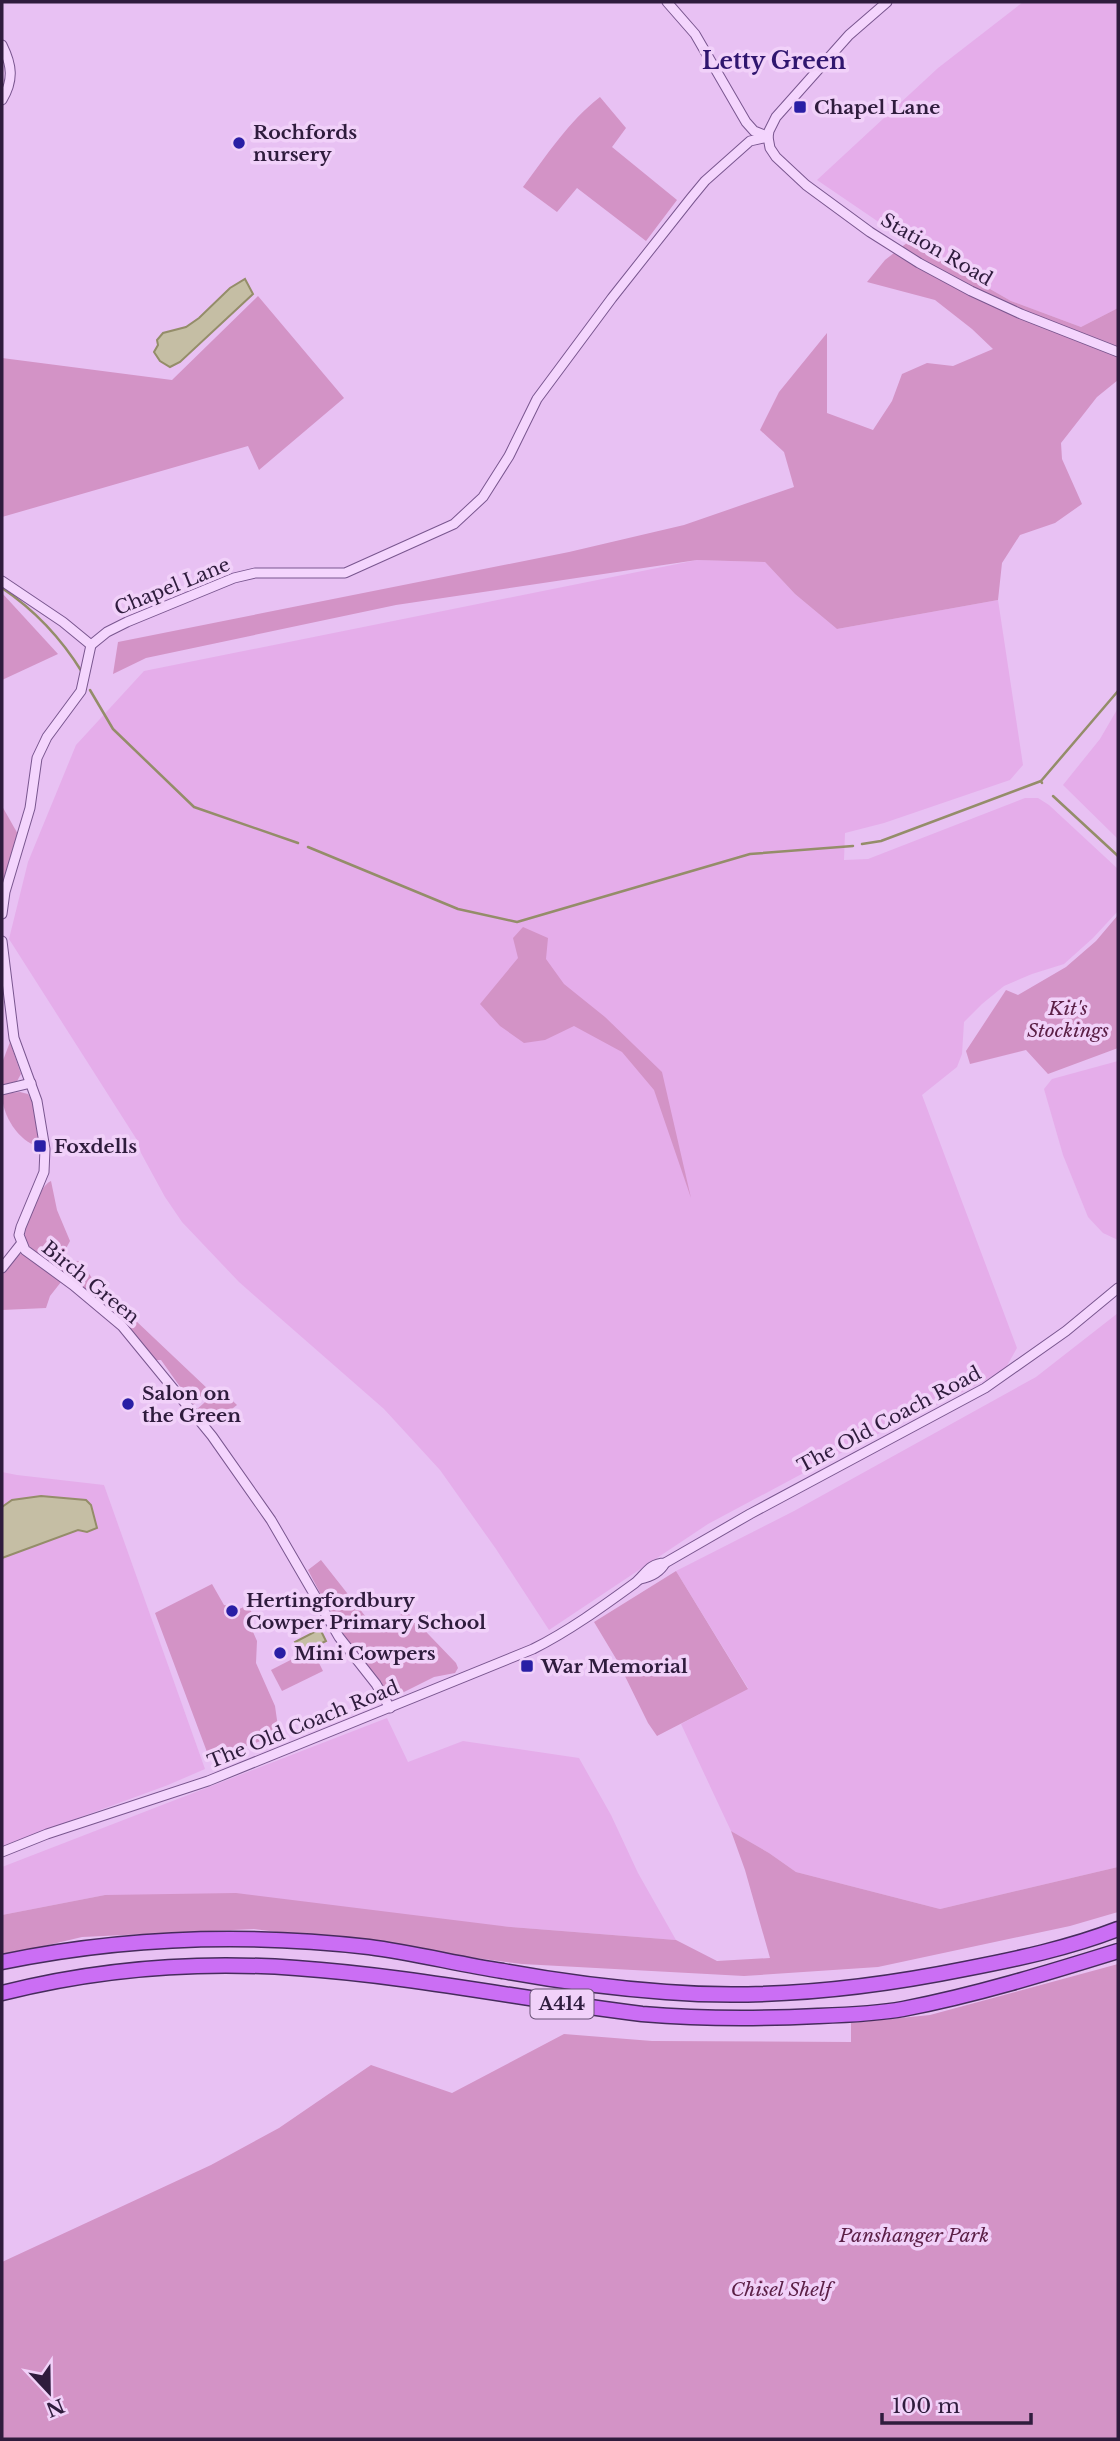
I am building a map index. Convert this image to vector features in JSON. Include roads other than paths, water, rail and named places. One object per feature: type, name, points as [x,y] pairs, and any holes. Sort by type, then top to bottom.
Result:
[{"type":"highway","name":"A414","points":[[2,1962],[125,1943],[233,1938],[369,1947],[600,1986],[693,1994],[773,1994],[852,1989],[939,1975],[1043,1954],[1118,1929]]},
{"type":"highway","name":"A414","points":[[2,1993],[83,1976],[138,1970],[196,1967],[283,1968],[350,1973],[642,2014],[763,2019],[900,2009],[981,1992],[1118,1951]]},
{"type":"street","name":"Station Road","points":[[667,2],[695,34],[746,122],[754,131],[768,137],[770,148],[776,157],[806,184],[870,232],[919,263],[1021,314],[1118,352]]},
{"type":"street","points":[[768,137],[776,117],[800,88],[849,35],[887,2]]},
{"type":"street","points":[[2,45],[9,62],[11,81],[2,100]]},
{"type":"street","name":"Chapel Lane","points":[[91,645],[107,632],[127,622],[234,578],[256,573],[345,573],[454,524],[483,497],[509,456],[537,399],[604,307],[691,198],[705,181],[750,141],[768,137]]},
{"type":"street","points":[[2,581],[63,622],[91,645],[82,691],[47,737],[37,758],[30,808],[5,892],[2,914]]},
{"type":"street","name":"Birch Green","points":[[2,941],[14,1038],[31,1083],[43,1133],[44,1172],[21,1227],[21,1244],[33,1258],[73,1285],[122,1325],[172,1385],[271,1520],[339,1637],[376,1684],[390,1708]]},
{"type":"street","points":[[2,1090],[31,1083]]},
{"type":"street","points":[[2,1268],[21,1244]]},
{"type":"street","name":"The Old Coach Road","points":[[2,1852],[60,1829],[208,1781],[509,1661],[542,1645],[586,1618],[640,1579],[649,1577],[665,1563],[750,1514],[985,1388],[1066,1331],[1118,1288]]},
{"type":"waterway","points":[[2,588],[47,626],[82,672]]},
{"type":"waterway","points":[[90,690],[113,729],[194,807],[298,843]]},
{"type":"waterway","points":[[1041,781],[1118,691]]},
{"type":"waterway","points":[[862,844],[881,841],[1041,781],[1042,783]]},
{"type":"waterway","points":[[1053,796],[1118,856]]},
{"type":"waterway","points":[[308,847],[458,909],[517,922],[750,854],[853,846]]},
{"type":"place","name":"Chapel Lane","points":[[800,107]]},
{"type":"place","name":"Rochfords nursery","points":[[239,143]]},
{"type":"place","name":"Foxdells","points":[[40,1146]]},
{"type":"place","name":"Salon on the Green","points":[[128,1404]]},
{"type":"place","name":"Hertingfordbury Cowper Primary School","points":[[232,1611]]},
{"type":"place","name":"Mini Cowpers","points":[[280,1653]]},
{"type":"place","name":"War Memorial","points":[[527,1666]]},
{"type":"district","name":"Letty Green","points":[[774,61]]},
{"type":"park label","name":"Kit's Stockings","points":[[1068,1019]]},
{"type":"park label","name":"Panshanger Park","points":[[914,2235]]},
{"type":"park label","name":"Chisel Shelf","points":[[781,2289]]}]
